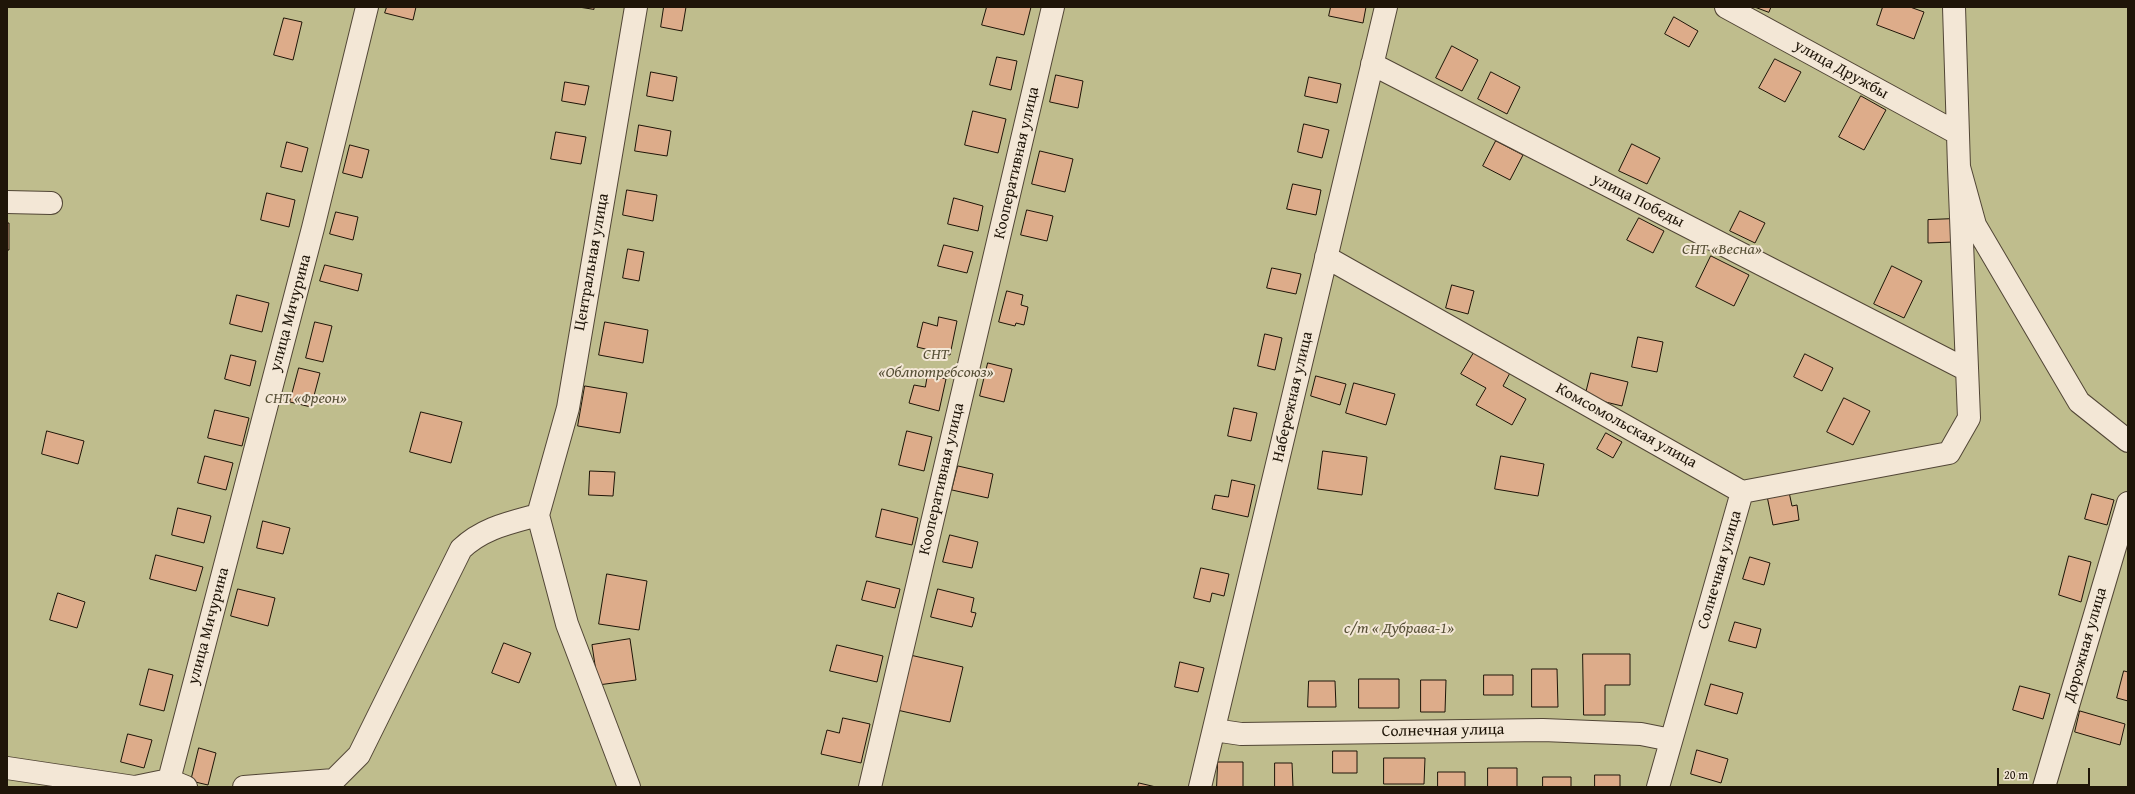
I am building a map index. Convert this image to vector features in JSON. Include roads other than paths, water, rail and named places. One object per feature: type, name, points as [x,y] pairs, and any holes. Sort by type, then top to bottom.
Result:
[{"type":"street","name":"улица Мичурина","points":[[177,783],[367,7]]},
{"type":"street","name":"Центральная улица","points":[[538,515],[568,408],[636,7]]},
{"type":"street","name":"Кооперативная улица","points":[[870,787],[1053,7]]},
{"type":"street","name":"Набережная улица","points":[[1200,787],[1386,7]]},
{"type":"street","name":"улица Дружбы","points":[[1726,7],[1957,133]]},
{"type":"street","points":[[1742,492],[1948,453],[1969,418],[1957,133],[1954,7]]},
{"type":"street","name":"улица Победы","points":[[1372,64],[1967,370]]},
{"type":"street","points":[[1959,167],[1975,225],[2079,402],[2128,441]]},
{"type":"street","points":[[7,202],[51,203]]},
{"type":"street","name":"Комсомольская улица","points":[[1326,257],[1742,492]]},
{"type":"street","name":"Солнечная улица","points":[[1658,787],[1742,492]]},
{"type":"street","name":"Дорожная улица","points":[[2044,787],[2128,503]]},
{"type":"street","points":[[244,787],[334,780],[358,755],[461,549],[473,538],[490,528],[538,515],[566,624],[629,787]]},
{"type":"street","name":"Солнечная улица","points":[[1214,730],[1241,734],[1543,730],[1640,734],[1671,740]]},
{"type":"street","points":[[7,768],[135,787],[177,783]]},
{"type":"park label","name":"СНТ «Весна»","points":[[1722,250]]},
{"type":"park label","name":"СНТ «Облпотребсоюз»","points":[[936,364]]},
{"type":"park label","name":"СНТ «Фреон»","points":[[306,399]]},
{"type":"park label","name":"с/т « Дубрава-1»","points":[[1399,629]]}]
